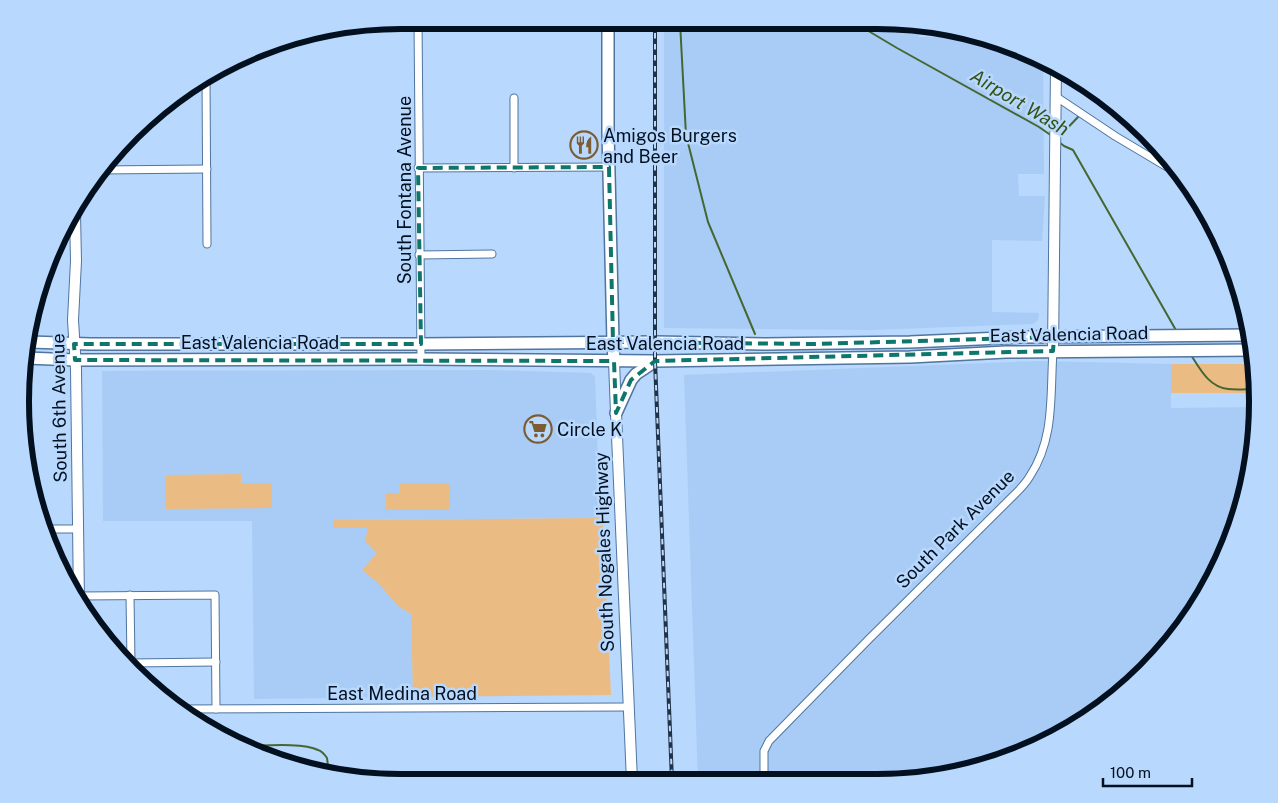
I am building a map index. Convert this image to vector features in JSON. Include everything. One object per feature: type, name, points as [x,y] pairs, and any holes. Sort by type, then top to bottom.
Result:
[{"type":"main road","name":"South Nogales Highway","points":[[608,29],[613,342],[632,774]]},
{"type":"main road","name":"South Park Avenue","points":[[1053,352],[1056,75]]},
{"type":"main road","name":"South 6th Avenue","points":[[75,222],[73,320],[79,588]]},
{"type":"main road","name":"East Valencia Road","points":[[34,342],[74,344],[613,342],[766,344],[910,342],[994,338],[1243,335]]},
{"type":"main road","points":[[910,342],[910,357]]},
{"type":"main road","points":[[271,344],[271,359]]},
{"type":"main road","points":[[766,344],[766,360]]},
{"type":"main road","name":"East Valencia Road","points":[[32,358],[75,360],[421,359],[655,361],[910,357],[1006,352],[1246,350]]},
{"type":"main road","points":[[616,413],[630,380],[655,361]]},
{"type":"street","name":"South Fontana Avenue","points":[[418,29],[421,359]]},
{"type":"street","points":[[206,85],[208,244]]},
{"type":"street","points":[[1055,96],[1115,136],[1165,166]]},
{"type":"street","points":[[514,98],[514,168]]},
{"type":"street","points":[[418,168],[609,167]]},
{"type":"street","points":[[110,170],[207,169]]},
{"type":"street","points":[[419,255],[492,254]]},
{"type":"street","name":"South Park Avenue","points":[[764,774],[764,751],[769,741],[1030,478],[1038,463],[1050,420],[1053,352]]},
{"type":"street","points":[[52,529],[78,529]]},
{"type":"street","points":[[85,598],[215,595],[216,708]]},
{"type":"street","points":[[130,596],[131,658]]},
{"type":"street","points":[[136,663],[216,662]]},
{"type":"street","name":"East Medina Road","points":[[191,709],[628,707]]},
{"type":"highlighted area","points":[[609,167],[613,342],[815,344],[1054,337],[1053,351],[655,361],[631,380],[616,413],[614,361],[75,360],[74,344],[421,344],[418,168]]},
{"type":"shaded area","points":[[664,29],[876,29],[919,31],[919,37],[954,37],[973,41],[1019,57],[1043,68],[1044,174],[1018,174],[1019,196],[1045,196],[1042,241],[992,240],[992,312],[1039,313],[1038,320],[1033,324],[872,330],[664,328]]},
{"type":"shaded area","points":[[1038,361],[1171,364],[1171,408],[1249,407],[1246,450],[1237,498],[1221,544],[1211,566],[1186,609],[1157,647],[1122,682],[1084,711],[1063,724],[1019,746],[973,762],[925,771],[876,774],[698,774],[684,375]]},
{"type":"shaded area","points":[[1171,364],[1247,364],[1249,393],[1171,393]]},
{"type":"shaded area","points":[[491,370],[591,373],[595,377],[598,460],[603,518],[333,520],[333,528],[410,527],[413,697],[254,699],[252,521],[103,521],[102,371]]},
{"type":"shaded area","points":[[241,474],[241,483],[272,483],[272,508],[166,509],[166,475]]},
{"type":"shaded area","points":[[400,483],[450,483],[450,510],[386,510],[386,493],[399,493]]},
{"type":"shaded area","points":[[603,518],[611,695],[413,697],[411,614],[398,606],[378,583],[362,570],[377,553],[365,541],[368,528],[333,528],[333,520]]},
{"type":"waterway","points":[[680,29],[686,135],[708,222],[755,334]]},
{"type":"waterway","name":"Airport Wash","points":[[865,29],[1052,136]]},
{"type":"waterway","points":[[1059,137],[1078,117]]},
{"type":"waterway","name":"Airport Wash","points":[[1059,142],[1073,150],[1177,332]]},
{"type":"waterway","points":[[1191,355],[1215,385],[1228,389],[1248,389]]},
{"type":"waterway","points":[[258,745],[292,745],[321,751],[327,758],[328,767]]},
{"type":"railway","points":[[655,29],[655,361],[672,774]]},
{"type":"place","name":"Amigos Burgers and Beer","points":[[584,145]]},
{"type":"place","name":"Circle K","points":[[538,429]]}]
